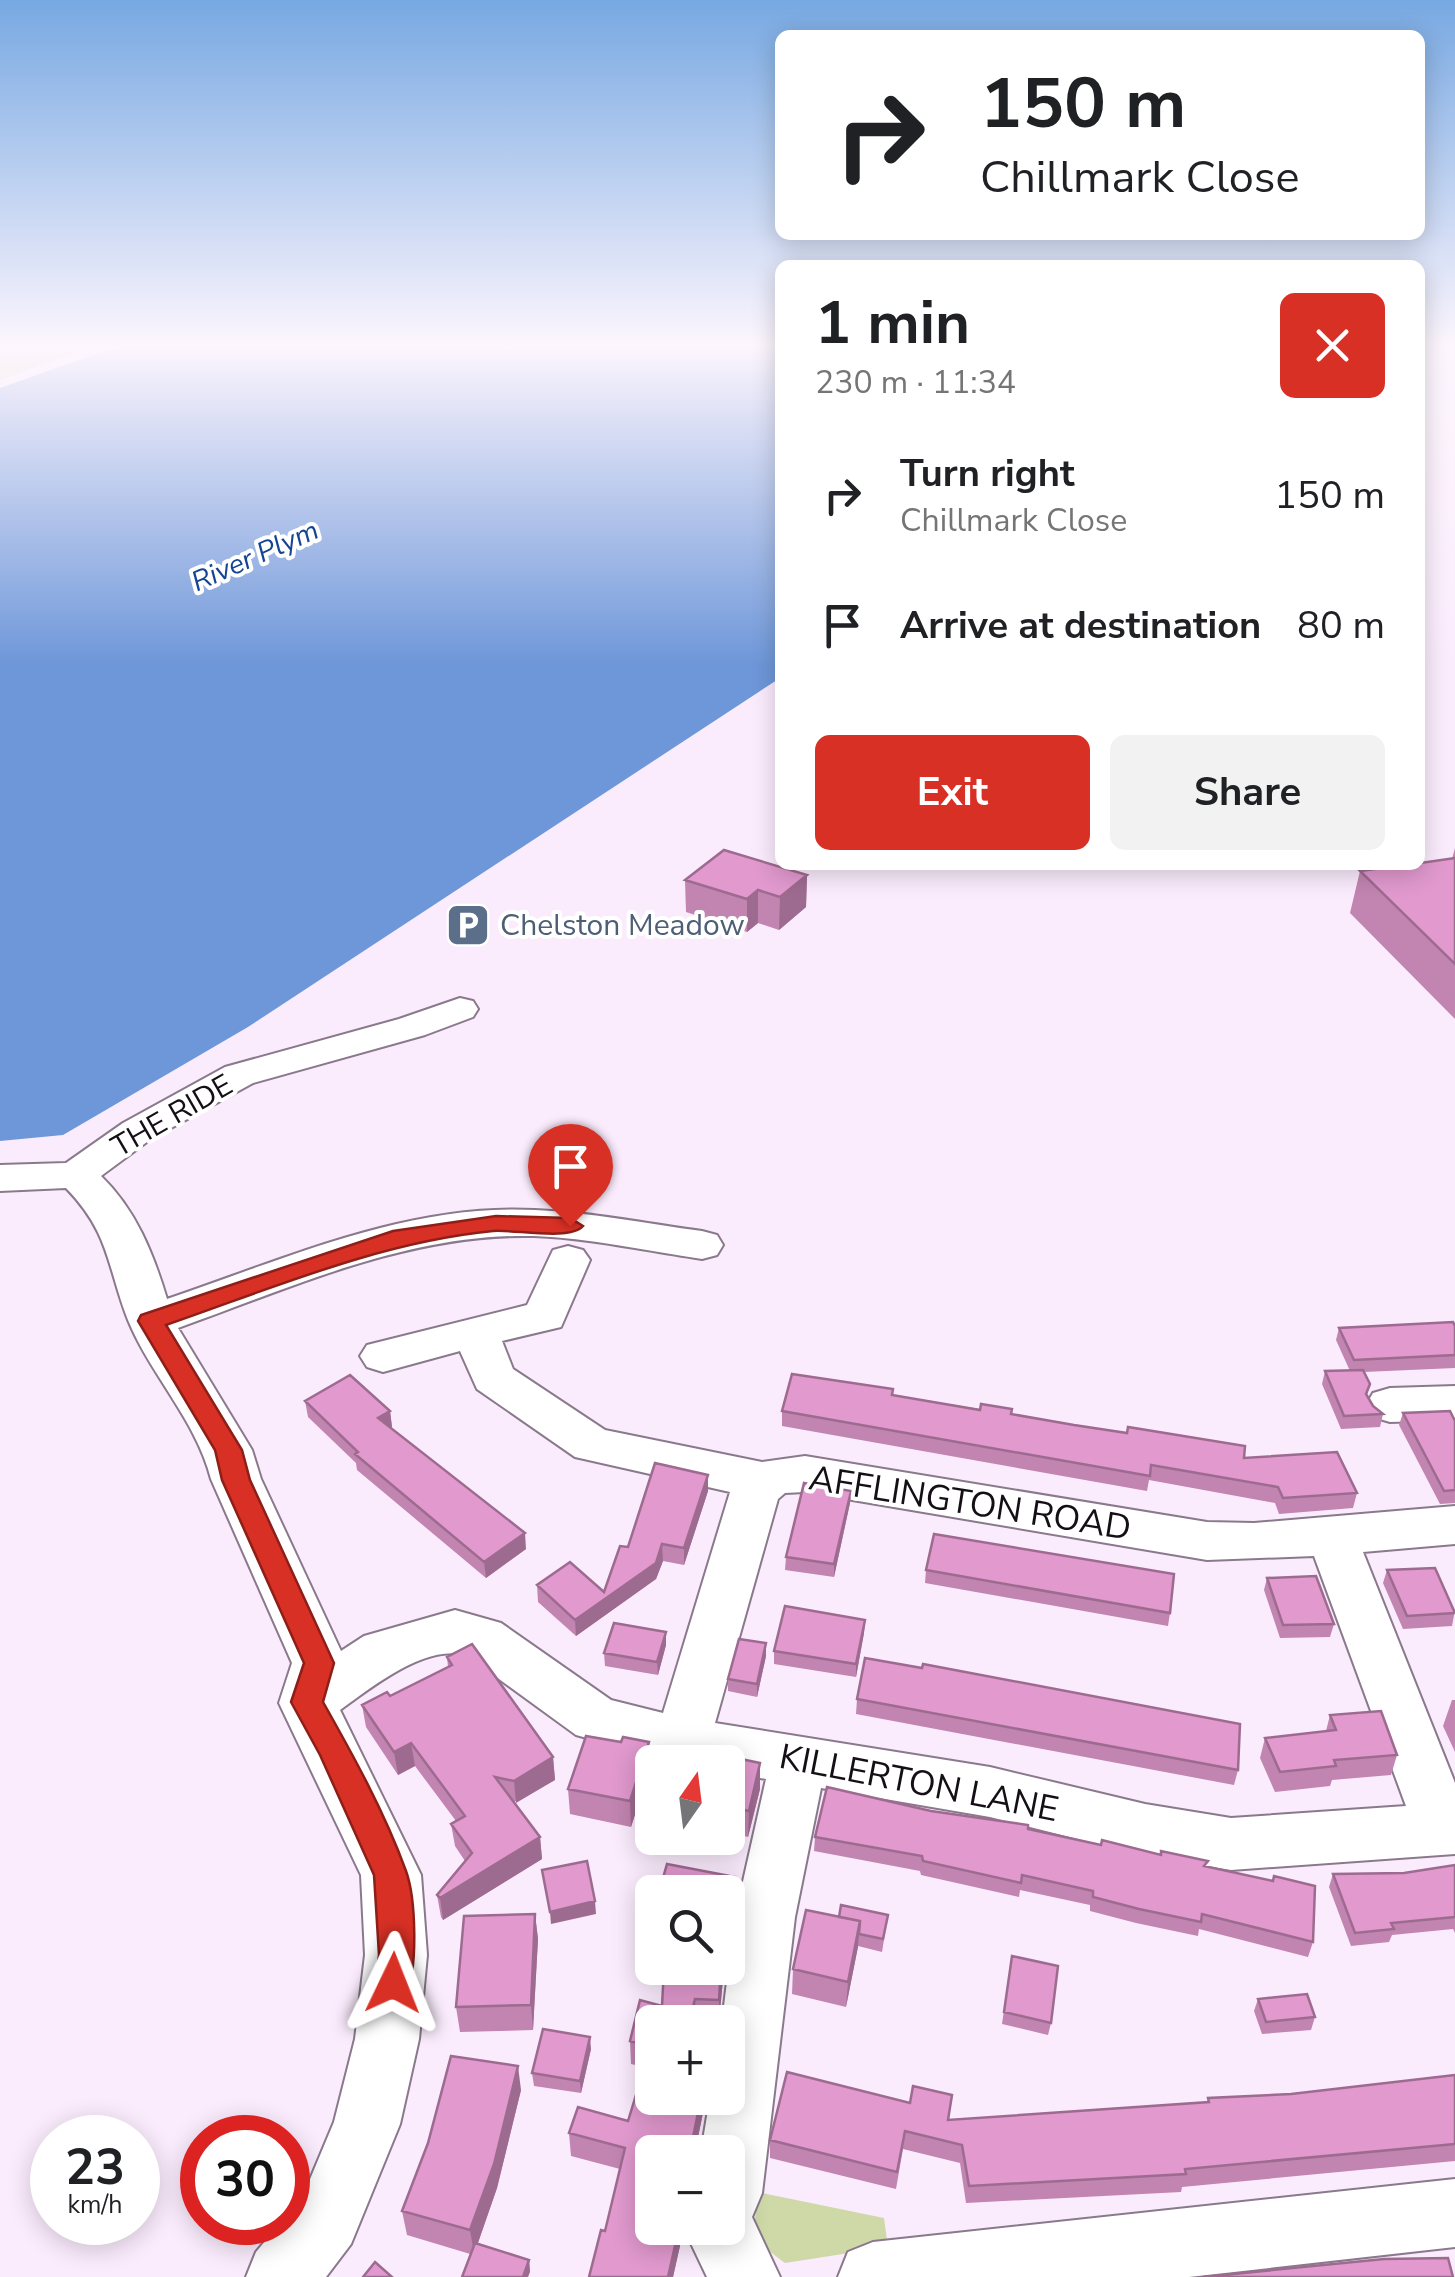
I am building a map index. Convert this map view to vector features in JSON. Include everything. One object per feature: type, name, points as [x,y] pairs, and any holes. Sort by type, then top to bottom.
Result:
[{"type":"street","name":"THE RIDE","points":[[76,1175],[137,1130],[239,1075],[412,1027],[460,1009]]},
{"type":"street","points":[[0,1178],[76,1175],[107,1206],[134,1262],[150,1321],[228,1450],[236,1480],[319,1663],[307,1702],[333,1749],[390,1875],[396,1955],[387,2040],[367,2124],[326,2220],[281,2277]]},
{"type":"street","points":[[150,1321],[373,1244],[445,1228],[534,1223],[702,1245]]},
{"type":"street","points":[[383,1356],[545,1316],[568,1260]]},
{"type":"street","points":[[476,1331],[493,1378],[592,1445],[765,1481]]},
{"type":"street","points":[[1390,1404],[1455,1403]]},
{"type":"street","name":"AFFLINGTON ROAD","points":[[682,1741],[755,1492],[765,1481],[780,1475],[848,1478],[947,1500],[1207,1541],[1455,1525]]},
{"type":"street","points":[[1331,1535],[1449,1829]]},
{"type":"street","name":"KILLERTON LANE","points":[[307,1702],[383,1651],[456,1631],[482,1638],[596,1718],[682,1741],[990,1792],[1146,1830],[1231,1844],[1449,1829]]},
{"type":"street","points":[[737,2135],[765,1917],[799,1759]]},
{"type":"street","points":[[873,2277],[1455,2213]]},
{"type":"street","points":[[730,2245],[745,2277]]},
{"type":"green space","points":[[762,2193],[884,2218],[888,2247],[785,2263],[766,2248],[757,2234],[755,2217]]},
{"type":"water","name":"River Plym","points":[[0,452],[775,452],[775,681],[248,1027],[63,1135],[0,1141]]},
{"type":"building","points":[[724,850],[775,865],[775,870],[807,875],[780,897],[758,890],[747,899],[685,880]]},
{"type":"building","points":[[1455,858],[1455,964],[1360,871],[1425,870],[1425,862]]},
{"type":"building","points":[[1453,1322],[1455,1355],[1354,1360],[1339,1328]]},
{"type":"building","points":[[1363,1370],[1370,1384],[1366,1394],[1383,1414],[1344,1416],[1325,1371]]},
{"type":"building","points":[[792,1374],[893,1389],[892,1395],[980,1410],[981,1404],[1012,1409],[1011,1414],[1074,1425],[1127,1433],[1128,1427],[1245,1446],[1244,1458],[1337,1452],[1357,1493],[1283,1498],[1278,1487],[1151,1465],[1150,1476],[782,1411]]},
{"type":"building","points":[[350,1375],[390,1411],[378,1418],[525,1533],[484,1562],[355,1454],[358,1452],[305,1401]]},
{"type":"building","points":[[1450,1411],[1455,1421],[1455,1490],[1444,1491],[1403,1413]]},
{"type":"building","points":[[655,1463],[708,1475],[684,1548],[662,1544],[656,1563],[575,1620],[537,1585],[570,1562],[604,1592],[620,1546],[628,1547]]},
{"type":"building","points":[[804,1483],[851,1491],[834,1564],[786,1557]]},
{"type":"building","points":[[934,1534],[1174,1574],[1170,1613],[926,1570]]},
{"type":"building","points":[[1435,1568],[1455,1613],[1407,1616],[1387,1570]]},
{"type":"building","points":[[1316,1576],[1334,1624],[1283,1625],[1267,1578]]},
{"type":"building","points":[[785,1606],[865,1620],[856,1664],[774,1651]]},
{"type":"building","points":[[614,1623],[666,1632],[657,1662],[604,1653]]},
{"type":"building","points":[[739,1639],[766,1643],[757,1684],[728,1679]]},
{"type":"building","points":[[472,1644],[553,1757],[514,1781],[495,1777],[540,1837],[440,1898],[437,1895],[472,1853],[451,1824],[465,1816],[411,1743],[394,1752],[362,1705],[387,1692],[390,1696],[452,1665],[447,1657]]},
{"type":"building","points":[[865,1658],[922,1668],[923,1664],[1240,1724],[1238,1770],[857,1699]]},
{"type":"building","points":[[1381,1711],[1397,1755],[1334,1760],[1336,1766],[1280,1772],[1265,1738],[1336,1730],[1330,1715]]},
{"type":"building","points":[[586,1736],[649,1742],[635,1745],[635,1785],[630,1801],[568,1789]]},
{"type":"building","points":[[745,1760],[760,1763],[749,1811],[745,1810]]},
{"type":"building","points":[[827,1787],[931,1811],[1028,1825],[1028,1829],[1101,1845],[1102,1840],[1161,1855],[1161,1851],[1208,1861],[1204,1866],[1315,1886],[1313,1942],[1202,1914],[1201,1922],[1139,1909],[1093,1897],[1093,1891],[1022,1875],[1021,1883],[923,1861],[922,1856],[815,1837]]},
{"type":"building","points":[[587,1861],[595,1901],[550,1912],[542,1870]]},
{"type":"building","points":[[667,1864],[725,1875],[664,1875]]},
{"type":"building","points":[[1455,1865],[1455,1917],[1391,1923],[1394,1929],[1355,1933],[1333,1874],[1404,1873]]},
{"type":"building","points":[[841,1905],[888,1915],[883,1939],[859,1934],[860,1921],[839,1917]]},
{"type":"building","points":[[806,1910],[860,1921],[848,1982],[793,1969]]},
{"type":"building","points":[[535,1914],[531,2005],[456,2007],[464,1916]]},
{"type":"building","points":[[1012,1956],[1058,1966],[1051,2023],[1004,2012]]},
{"type":"building","points":[[663,1985],[720,1985],[719,2000],[695,1999],[693,2005],[662,2005]]},
{"type":"building","points":[[1307,1994],[1315,2017],[1266,2022],[1258,1999]]},
{"type":"building","points":[[543,2029],[590,2037],[580,2081],[532,2073]]},
{"type":"building","points":[[451,2056],[518,2066],[494,2164],[470,2230],[402,2211],[428,2143]]},
{"type":"building","points":[[787,2072],[910,2103],[913,2086],[952,2095],[948,2120],[1209,2102],[1208,2098],[1291,2094],[1455,2075],[1455,2144],[1185,2169],[1186,2174],[969,2186],[962,2145],[905,2131],[897,2172],[770,2140]]},
{"type":"building","points":[[635,2098],[635,2115],[698,2115],[693,2135],[635,2135],[635,2245],[675,2245],[668,2277],[589,2277],[601,2230],[605,2231],[625,2148],[569,2133],[578,2107],[628,2121]]},
{"type":"building","points":[[475,2243],[529,2260],[523,2277],[462,2277]]},
{"type":"building","points":[[1448,2258],[1453,2277],[1203,2277],[1384,2259]]},
{"type":"building","points":[[375,2262],[392,2277],[363,2277]]},
{"type":"place","name":"Chelston Meadow","points":[[468,925]]},
{"type":"route","points":[[393,1983],[396,1955],[390,1875],[333,1749],[307,1702],[319,1663],[236,1480],[228,1450],[150,1321],[401,1236],[496,1223],[570,1226]]}]
